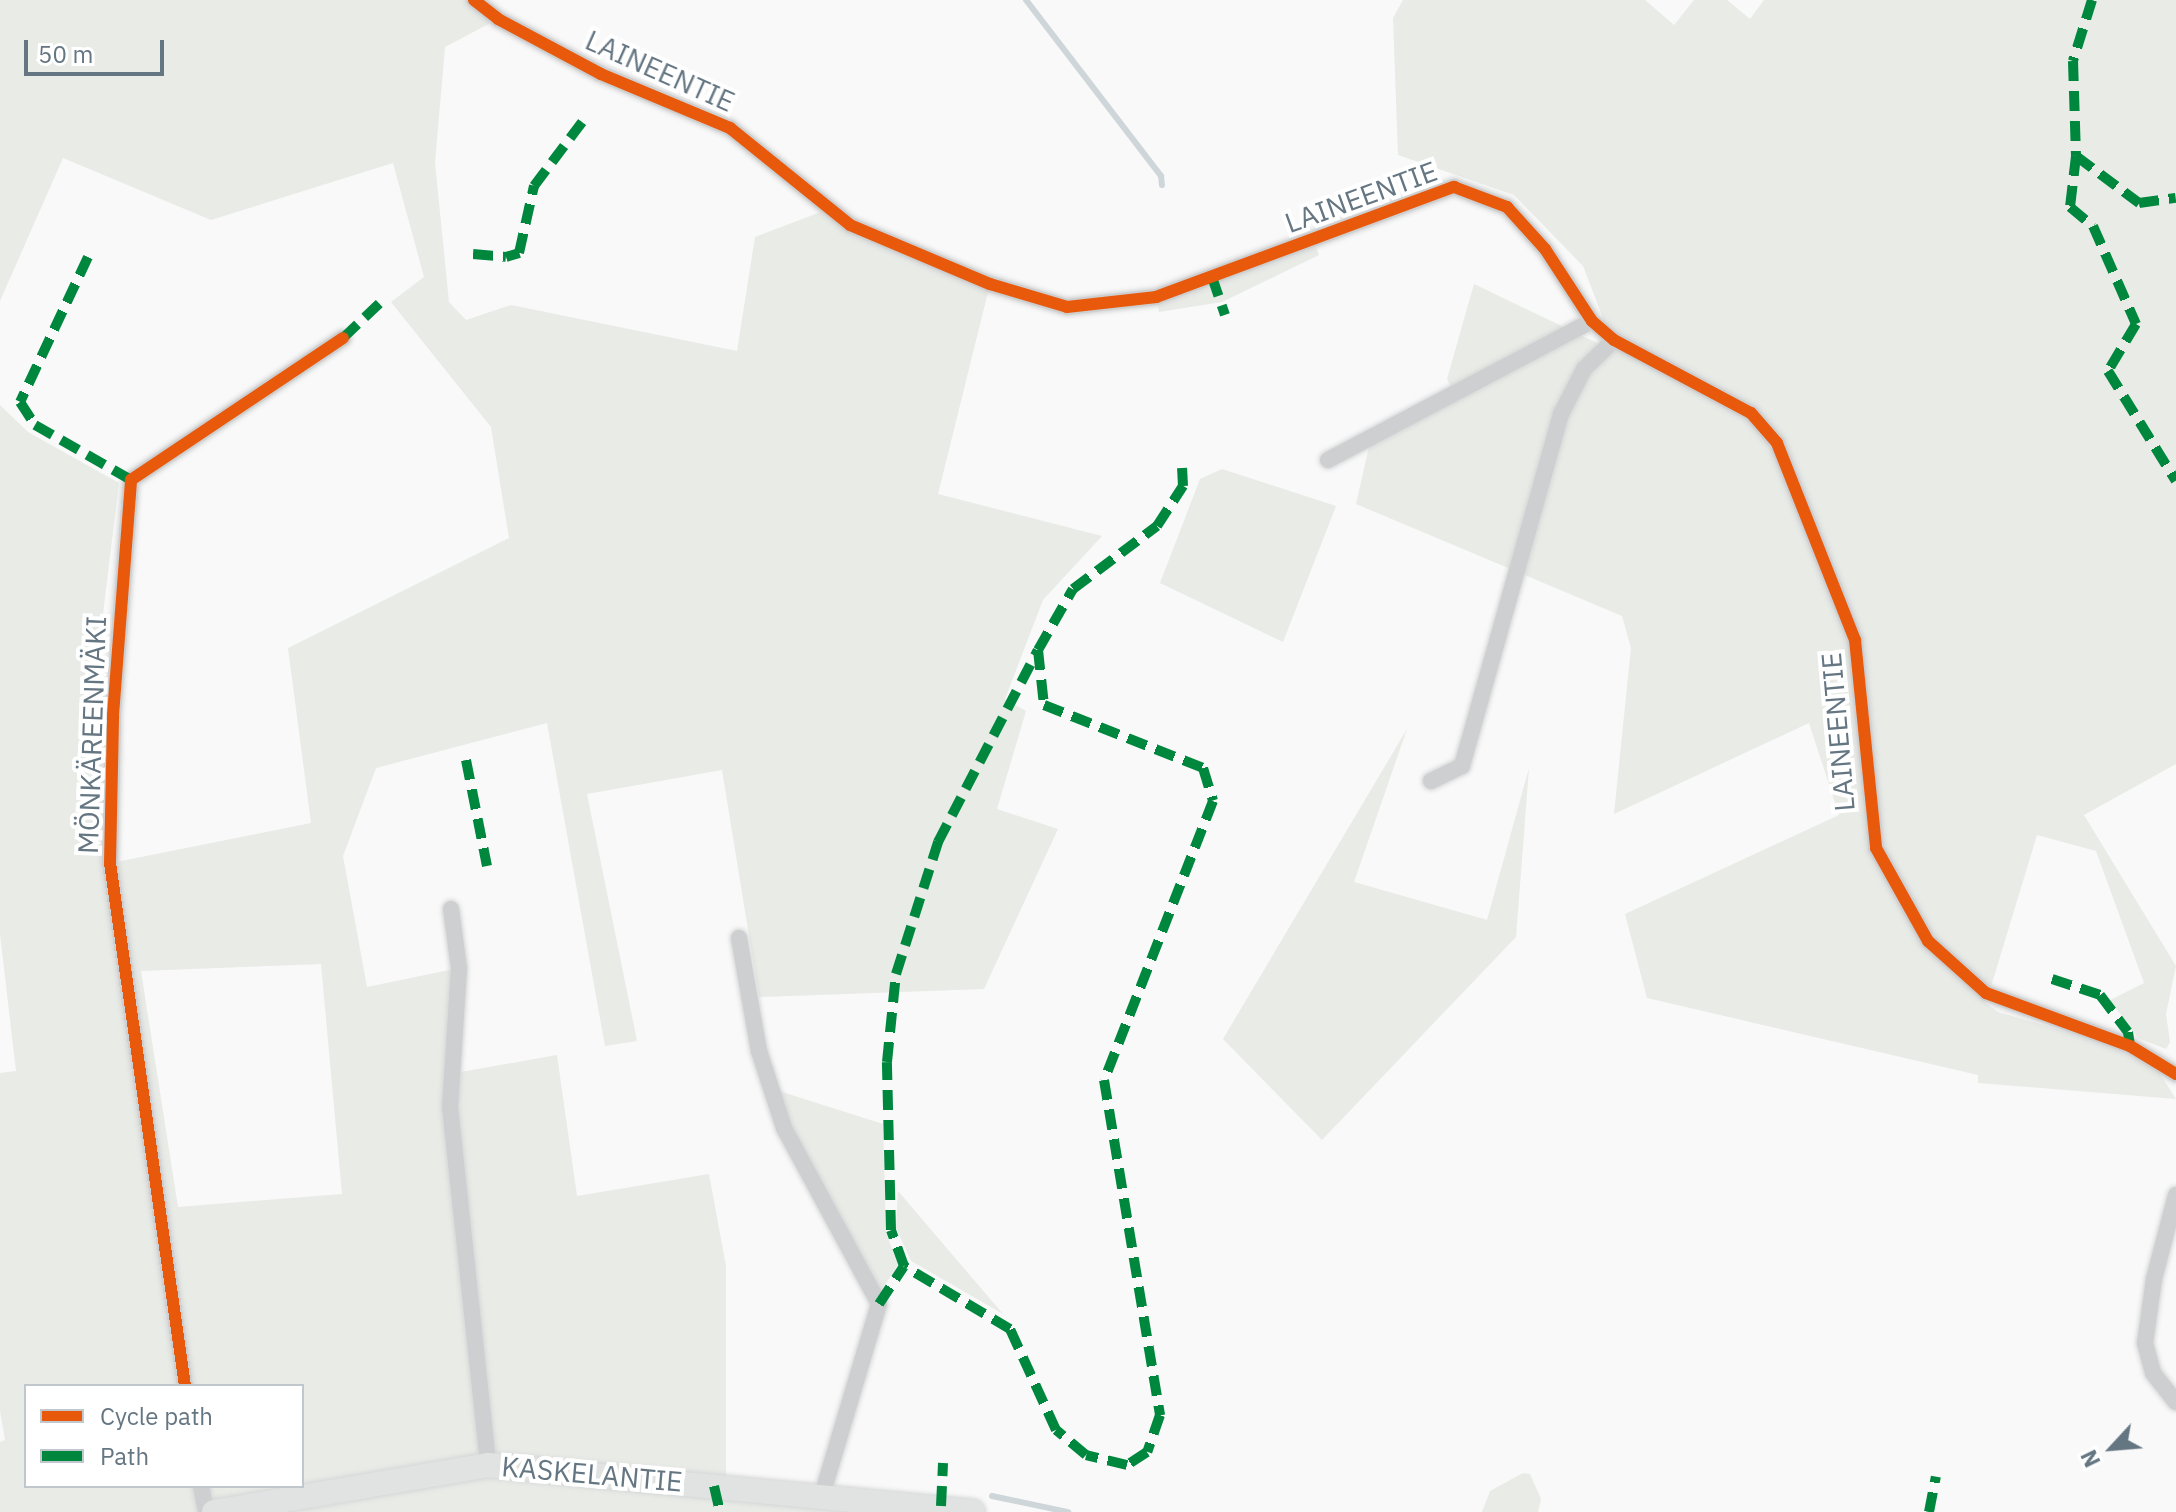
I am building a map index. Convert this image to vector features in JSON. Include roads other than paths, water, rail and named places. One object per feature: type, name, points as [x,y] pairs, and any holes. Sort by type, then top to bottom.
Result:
[{"type":"street","name":"LAINEENTIE","points":[[474,0],[498,19],[601,74],[730,128],[850,225],[1067,307],[1156,297],[1454,187],[1507,207],[1545,249],[1592,321],[1614,340],[1751,413],[1789,466],[1855,640],[1876,848],[1928,941],[1986,993],[2130,1046],[2176,1074]]},
{"type":"street","points":[[1328,460],[1592,321]]},
{"type":"street","name":"MÖNKÄREENMÄKI","points":[[185,1384],[110,863],[113,715],[131,480],[343,338]]},
{"type":"street","points":[[1431,781],[1462,766],[1561,414],[1584,369],[1614,340]]},
{"type":"street","points":[[451,909],[459,968],[450,1107],[488,1465]]},
{"type":"street","points":[[739,938],[759,1051],[784,1128],[879,1304],[822,1495]]},
{"type":"street","points":[[2176,1195],[2154,1279],[2145,1343],[2153,1373],[2176,1402]]},
{"type":"street","name":"KASKELANTIE","points":[[214,1512],[488,1465],[973,1512]]},
{"type":"street","points":[[201,1488],[206,1512]]},
{"type":"waterway","points":[[1026,0],[1161,176],[1162,185]]},
{"type":"waterway","points":[[992,1496],[1068,1512]]}]
